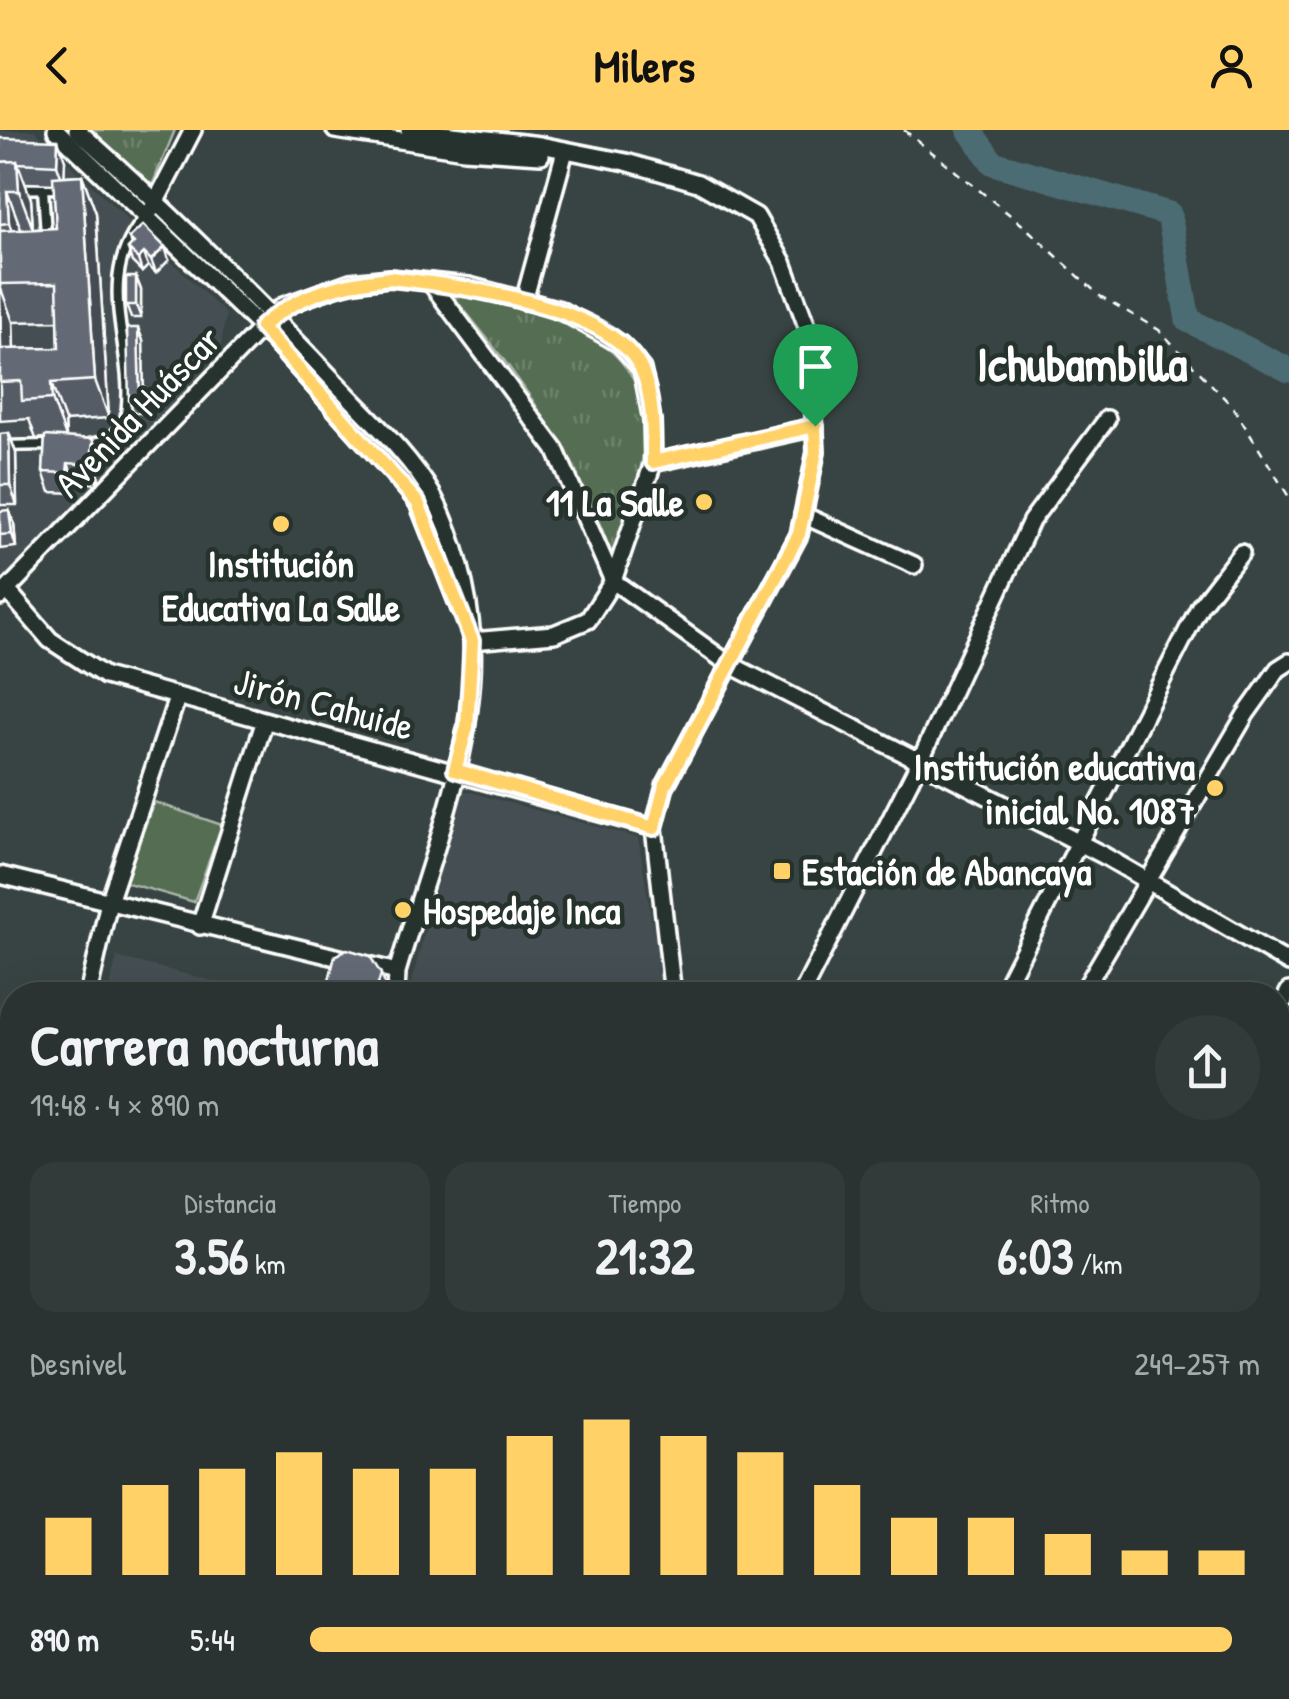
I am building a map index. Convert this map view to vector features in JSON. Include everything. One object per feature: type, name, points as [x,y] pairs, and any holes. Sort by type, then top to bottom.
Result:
[{"type":"street","points":[[56,130],[99,170],[152,210],[267,321],[430,490],[442,514],[464,586],[472,641],[467,727],[397,982]]},
{"type":"street","points":[[76,130],[99,170]]},
{"type":"street","points":[[152,210],[193,130]]},
{"type":"street","points":[[335,130],[464,150],[542,155],[564,151]]},
{"type":"street","points":[[409,130],[626,162],[698,183],[756,216],[784,262],[809,332],[816,452],[799,534],[665,786],[654,828],[672,982]]},
{"type":"street","points":[[524,301],[564,151]]},
{"type":"street","name":"Avenida Huáscar","points":[[4,594],[283,306],[350,282],[390,278],[430,282],[469,286],[560,310],[620,344],[642,369],[652,421],[653,462],[613,581],[588,620],[554,634],[472,641]]},
{"type":"street","points":[[430,282],[554,449],[613,581],[730,664],[1081,844],[1289,964]]},
{"type":"street","points":[[808,982],[920,763],[1031,522],[1107,419]]},
{"type":"street","points":[[653,462],[815,426]]},
{"type":"street","points":[[803,516],[914,565]]},
{"type":"street","points":[[1007,982],[1200,606],[1242,552]]},
{"type":"street","name":"Jirón Cahuide","points":[[4,594],[50,640],[104,676],[654,828]]},
{"type":"street","points":[[1089,982],[1246,714],[1278,669],[1289,662]]},
{"type":"street","points":[[91,982],[109,902],[177,698]]},
{"type":"street","points":[[200,926],[264,723]]},
{"type":"street","points":[[0,875],[397,972]]},
{"type":"lane","points":[[0,189],[76,188]]},
{"type":"lane","points":[[43,189],[46,238]]},
{"type":"lane","points":[[76,444],[108,440],[124,425],[116,302],[122,254],[152,210]]},
{"type":"lane","points":[[0,446],[57,445]]},
{"type":"path","points":[[904,130],[1024,226],[1100,296],[1159,330],[1233,406],[1289,497]]},
{"type":"shaded area","points":[[0,130],[34,130],[226,314],[220,351],[105,481],[0,584]]},
{"type":"shaded area","points":[[462,790],[638,838],[662,982],[411,982]]},
{"type":"shaded area","points":[[117,957],[216,982],[111,982]]},
{"type":"green space","points":[[89,130],[175,130],[151,188]]},
{"type":"green space","points":[[449,292],[515,308],[580,330],[607,347],[628,370],[641,399],[644,452],[613,557],[581,484],[543,417],[500,354]]},
{"type":"green space","points":[[154,802],[222,825],[194,902],[124,882]]},
{"type":"building","points":[[0,138],[58,140],[57,165],[0,162]]},
{"type":"building","points":[[17,161],[19,191],[7,191],[9,223],[0,224],[0,162]]},
{"type":"building","points":[[82,175],[95,380],[51,383],[52,399],[22,401],[21,381],[0,382],[0,304],[1,349],[59,348],[57,283],[0,284],[0,231],[56,228],[53,177]]},
{"type":"building","points":[[143,225],[165,247],[151,260],[144,253],[138,259],[128,249],[134,243],[129,238]]},
{"type":"building","points":[[126,277],[136,277],[136,305],[126,305]]},
{"type":"building","points":[[127,328],[138,328],[140,400],[129,400]]},
{"type":"building","points":[[9,433],[10,485],[0,485],[0,434]]},
{"type":"building","points":[[45,436],[93,439],[91,465],[68,463],[67,473],[43,472]]},
{"type":"building","points":[[9,510],[12,534],[0,535],[0,511]]},
{"type":"building","points":[[347,949],[370,956],[381,974],[379,982],[329,982],[335,956]]},
{"type":"waterway","points":[[969,130],[993,163],[1169,214],[1188,320],[1289,370]]},
{"type":"place","name":"11 La Salle","points":[[704,502]]},
{"type":"place","name":"Institución Educativa La Salle","points":[[281,524]]},
{"type":"place","name":"Institución educativa inicial No. 1087","points":[[1215,788]]},
{"type":"place","name":"Estación de Abancaya","points":[[782,871]]},
{"type":"place","name":"Hospedaje Inca","points":[[403,910]]},
{"type":"district","name":"Ichubambilla","points":[[1082,363]]},
{"type":"route","points":[[390,278],[469,286],[560,310],[620,344],[642,369],[652,421],[653,462],[815,426],[816,452],[799,534],[665,786],[654,828],[455,770],[467,727],[472,641],[418,503],[378,453],[261,327],[283,306],[350,282],[390,278]]}]
